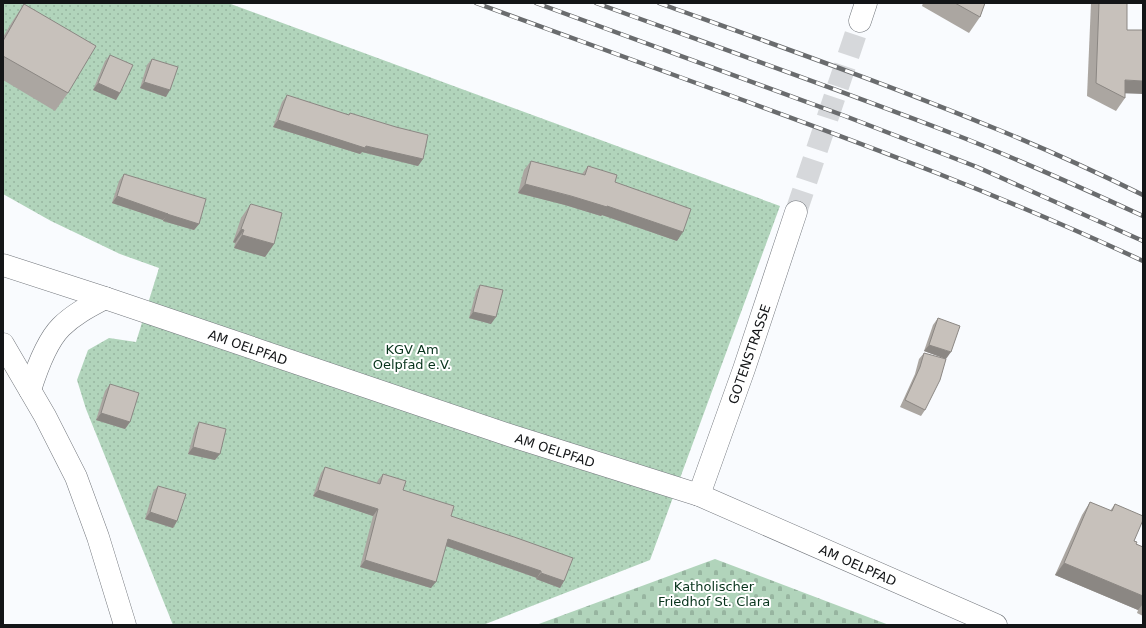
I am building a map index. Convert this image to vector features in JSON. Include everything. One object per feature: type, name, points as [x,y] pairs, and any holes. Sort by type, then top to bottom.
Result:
[{"type":"street","name":"GOTENSTRASSE","points":[[699,495],[744,370],[796,212]]},
{"type":"street","name":"AM OELPFAD","points":[[3,265],[105,298],[512,436],[699,495],[996,625]]},
{"type":"street","points":[[30,390],[39,364],[61,327],[83,310],[105,298]]},
{"type":"street","points":[[3,344],[45,416],[76,477],[98,537],[125,625]]},
{"type":"green space","name":"KGV Am Oelpfad e.V.","points":[[3,3],[228,3],[780,206],[650,560],[483,625],[173,625],[86,409],[77,380],[88,350],[109,338],[136,342],[159,268],[120,254],[51,221],[3,194]]},
{"type":"green space","name":"Katholischer Friedhof St. Clara","points":[[715,559],[889,625],[536,625]]},
{"type":"building","points":[[955,3],[985,3],[980,17]]},
{"type":"building","points":[[1099,3],[1127,3],[1127,30],[1143,30],[1143,81],[1125,80],[1125,98],[1096,83]]},
{"type":"building","points":[[24,4],[96,46],[68,93],[3,56],[3,41]]},
{"type":"building","points":[[110,55],[133,65],[120,93],[98,83]]},
{"type":"building","points":[[152,59],[178,67],[170,90],[144,82]]},
{"type":"building","points":[[287,95],[349,115],[350,113],[428,135],[423,159],[366,146],[365,148],[278,120]]},
{"type":"building","points":[[531,161],[585,175],[588,166],[617,175],[615,182],[691,209],[683,232],[607,206],[525,184]]},
{"type":"building","points":[[124,174],[206,199],[199,224],[117,196]]},
{"type":"building","points":[[251,204],[282,213],[274,244],[242,235],[244,230],[241,229]]},
{"type":"building","points":[[480,285],[503,290],[496,317],[473,312]]},
{"type":"building","points":[[938,318],[960,326],[951,352],[929,345]]},
{"type":"building","points":[[924,353],[946,359],[940,380],[925,410],[905,400],[920,367]]},
{"type":"building","points":[[110,384],[139,393],[130,422],[101,413]]},
{"type":"building","points":[[199,422],[226,429],[220,454],[193,447]]},
{"type":"building","points":[[325,467],[380,484],[383,474],[406,481],[403,490],[454,506],[451,516],[573,558],[564,581],[541,573],[541,571],[448,539],[436,582],[365,560],[378,509],[318,490]]},
{"type":"building","points":[[158,486],[186,494],[177,521],[150,512]]},
{"type":"building","points":[[1090,502],[1112,511],[1115,504],[1143,516],[1143,520],[1134,541],[1137,542],[1136,544],[1143,547],[1143,596],[1064,563]]},
{"type":"tunnel","points":[[796,212],[860,21]]},
{"type":"railway","points":[[476,3],[886,153],[990,194],[1143,261]]},
{"type":"railway","points":[[536,3],[845,116],[977,167],[1143,241]]},
{"type":"railway","points":[[596,3],[819,83],[951,133],[1024,163],[1143,216]]},
{"type":"railway","points":[[659,3],[957,113],[1054,153],[1143,195]]}]
